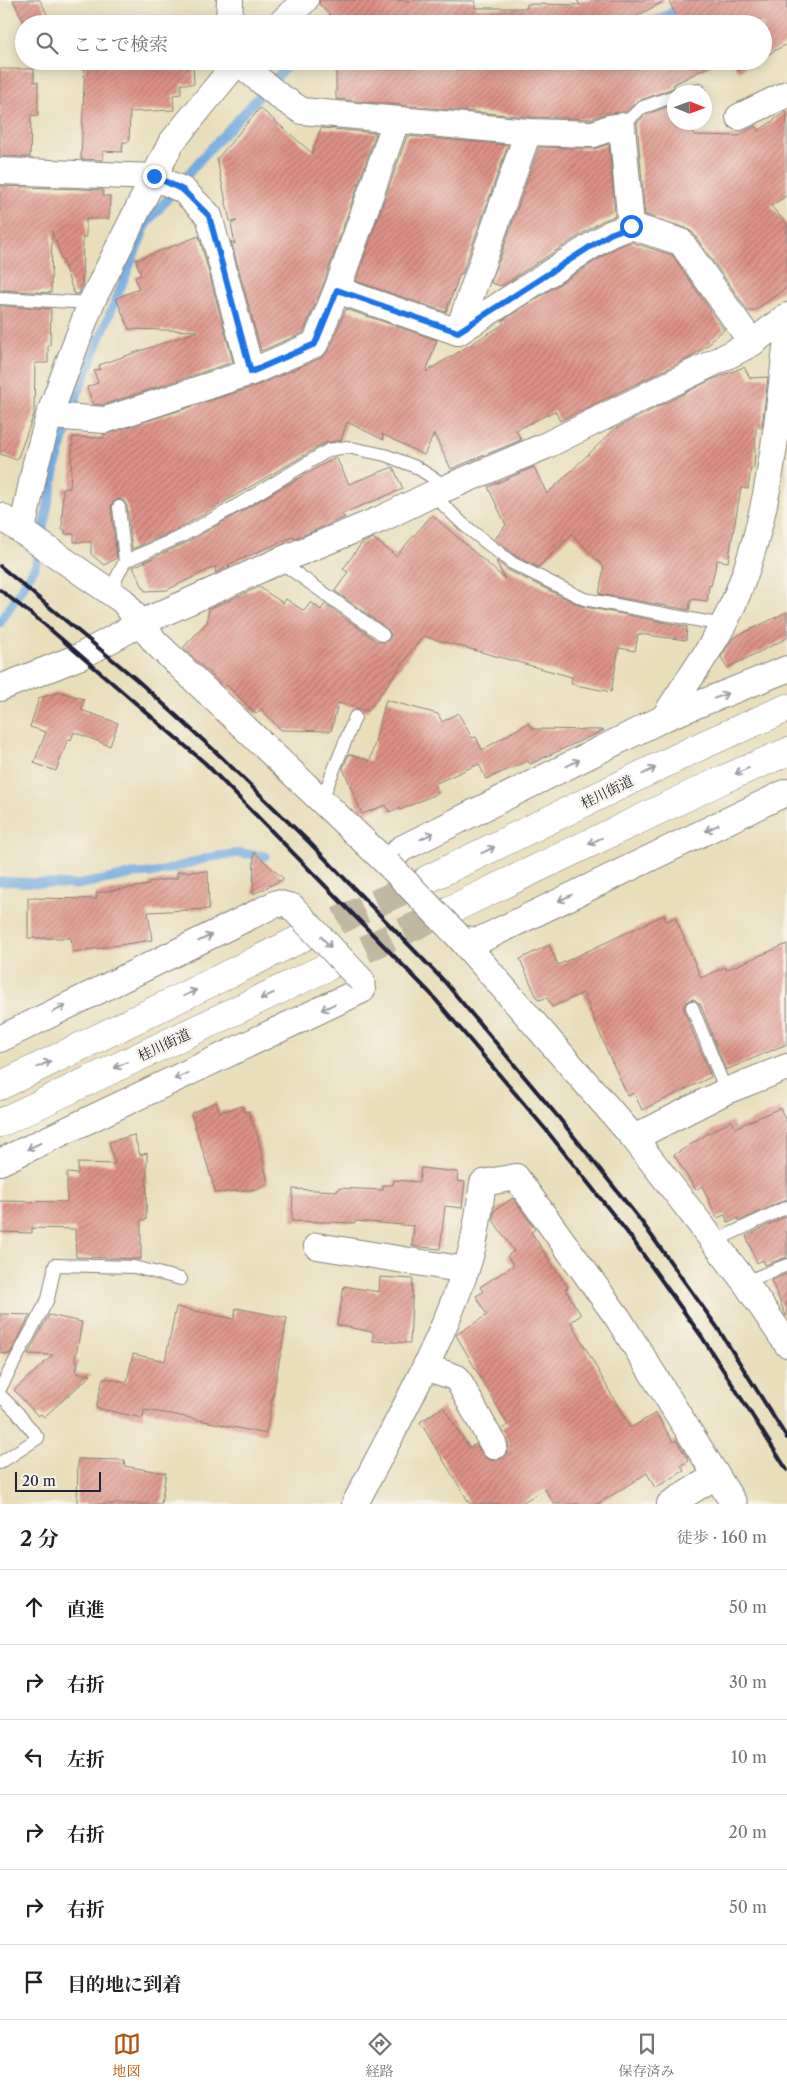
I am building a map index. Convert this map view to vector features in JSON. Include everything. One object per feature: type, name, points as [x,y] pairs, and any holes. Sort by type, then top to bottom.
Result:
[{"type":"street","points":[[229,15],[230,0]]},
{"type":"street","points":[[289,15],[305,0]]},
{"type":"street","points":[[35,540],[36,463],[63,418],[91,303],[169,183],[170,143],[230,70]]},
{"type":"street","points":[[247,70],[269,89],[302,111],[528,132],[594,134],[609,128],[622,126],[631,226]]},
{"type":"street","points":[[739,117],[787,94]]},
{"type":"street","points":[[63,418],[105,420],[251,372],[315,344],[337,290],[396,120]]},
{"type":"street","points":[[458,332],[528,132]]},
{"type":"street","points":[[0,171],[169,183],[209,216],[251,372]]},
{"type":"street","points":[[458,332],[610,234],[631,226],[681,242],[752,343]]},
{"type":"street","points":[[337,290],[458,332]]},
{"type":"street","points":[[0,688],[81,656],[141,623],[279,560],[381,519],[440,491],[545,446],[752,343],[787,316]]},
{"type":"street","points":[[664,718],[723,625],[754,550],[782,426],[787,338]]},
{"type":"street","points":[[0,516],[123,601],[156,642],[322,799],[460,938],[634,1138],[715,1241],[787,1344]]},
{"type":"street","points":[[388,864],[401,849],[664,718],[787,669]]},
{"type":"street","name":"桂川街道","points":[[428,879],[705,744],[787,708]]},
{"type":"street","points":[[454,908],[787,752]]},
{"type":"street","points":[[460,938],[478,941],[787,792]]},
{"type":"street","points":[[0,1040],[277,903],[292,907],[361,980],[362,990],[0,1162]]},
{"type":"street","points":[[0,1086],[300,939]]},
{"type":"street","name":"桂川街道","points":[[0,1123],[327,967]]},
{"type":"street","points":[[634,1138],[726,1091],[787,1067]]},
{"type":"street","points":[[355,1504],[426,1367],[466,1270],[484,1183],[516,1176],[618,1318],[734,1504]]},
{"type":"street","points":[[317,1246],[466,1270]]},
{"type":"street","points":[[426,1367],[457,1378],[494,1446]]},
{"type":"street","points":[[670,1504],[717,1475]]},
{"type":"lane","points":[[622,126],[641,108],[667,99]]},
{"type":"lane","points":[[0,298],[91,303]]},
{"type":"lane","points":[[125,561],[182,536],[329,450],[347,447],[385,455],[416,467],[440,491],[464,525],[512,563],[584,599],[723,625]]},
{"type":"lane","points":[[110,591],[125,561],[119,507]]},
{"type":"lane","points":[[279,560],[383,635]]},
{"type":"lane","points":[[322,799],[355,717]]},
{"type":"lane","points":[[692,1007],[726,1091]]},
{"type":"lane","points":[[715,1241],[787,1207]]},
{"type":"lane","points":[[0,1389],[48,1299],[55,1265],[134,1267],[181,1279]]},
{"type":"lane","points":[[745,1282],[787,1265]]},
{"type":"lane","points":[[0,1395],[18,1412],[38,1438],[0,1463]]},
{"type":"building","points":[[13,0],[40,0],[48,15],[20,15]]},
{"type":"building","points":[[320,0],[475,1],[475,8],[527,8],[527,4],[580,5],[577,0],[666,0],[638,15],[330,15],[319,4]]},
{"type":"building","points":[[668,0],[787,0],[787,44],[772,52],[772,15],[676,15]]},
{"type":"building","points":[[0,69],[34,70],[34,82],[38,82],[38,116],[31,115],[30,157],[0,156]]},
{"type":"building","points":[[85,70],[193,70],[194,84],[181,84],[181,94],[173,95],[174,110],[130,112],[129,142],[123,142],[122,152],[103,151],[103,160],[81,159]]},
{"type":"building","points":[[336,70],[702,70],[674,85],[667,85],[667,91],[638,101],[625,112],[607,113],[591,119],[529,117],[336,99]]},
{"type":"building","points":[[667,107],[667,130],[694,130],[694,135],[739,136],[755,126],[758,131],[787,111],[787,195],[771,206],[787,224],[787,287],[752,312],[751,310],[749,312],[693,233],[686,228],[645,215],[637,123],[645,115]]},
{"type":"building","points":[[260,108],[312,153],[321,128],[376,133],[323,285],[303,333],[261,351],[231,241],[235,244],[231,224],[237,221],[230,221],[217,159]]},
{"type":"building","points":[[407,136],[508,145],[462,274],[460,273],[446,312],[356,281]]},
{"type":"building","points":[[609,144],[615,216],[602,221],[501,286],[491,283],[539,147],[594,149]]},
{"type":"building","points":[[0,186],[103,190],[103,196],[110,196],[109,219],[86,219],[86,237],[83,237],[82,286],[79,294],[74,294],[52,231],[51,293],[0,290]]},
{"type":"building","points":[[199,236],[233,362],[103,405],[93,404],[87,387],[98,383],[94,371],[100,369],[99,365],[198,331],[129,329],[116,298],[139,289],[135,277],[141,275],[136,260]]},
{"type":"building","points":[[631,242],[672,255],[724,330],[710,340],[712,342],[689,358],[560,421],[555,411],[516,430],[521,440],[451,469],[434,434],[424,455],[382,434],[384,440],[347,422],[341,440],[325,443],[178,529],[132,549],[127,506],[123,500],[118,499],[112,503],[111,508],[117,558],[104,565],[91,554],[91,542],[74,542],[74,534],[65,534],[65,530],[62,530],[63,488],[70,488],[73,437],[104,438],[103,435],[256,386],[321,358],[329,350],[346,309],[437,340],[426,372],[504,324],[502,321],[617,247]]},
{"type":"building","points":[[0,306],[51,309],[48,363],[35,363],[34,414],[17,460],[0,454]]},
{"type":"building","points":[[744,367],[750,378],[768,377],[762,427],[756,427],[754,468],[751,468],[748,489],[741,488],[728,562],[717,560],[711,586],[709,585],[707,601],[691,599],[689,610],[599,594],[604,567],[572,534],[538,567],[516,556],[495,539],[506,525],[488,487],[534,467],[547,494],[616,428],[711,380]]},
{"type":"building","points":[[336,457],[349,484],[393,467],[403,489],[341,514],[345,517],[295,538],[294,536],[228,565],[230,566],[215,573],[216,566],[167,590],[145,591],[133,567],[186,543]]},
{"type":"building","points":[[432,515],[505,579],[496,561],[508,570],[581,606],[687,627],[686,640],[638,634],[635,651],[619,648],[611,692],[571,684],[572,677],[423,636],[368,711],[338,703],[331,731],[281,730],[261,709],[256,714],[227,685],[225,687],[183,648],[207,622],[209,609],[259,587],[283,603],[286,599],[304,611],[311,602],[321,610],[325,604],[378,642],[387,642],[391,635],[388,629],[335,591],[348,572],[343,569],[361,544],[373,538],[396,556]]},
{"type":"building","points":[[787,612],[787,638],[727,668],[721,657],[733,638]]},
{"type":"building","points":[[60,692],[84,699],[81,710],[118,723],[110,746],[74,732],[71,740],[68,739],[56,771],[34,763],[46,732],[30,727],[39,698]]},
{"type":"building","points":[[386,700],[438,714],[442,722],[458,713],[472,738],[476,737],[482,750],[528,723],[533,729],[604,730],[530,764],[528,761],[486,779],[479,764],[434,784],[438,793],[400,810],[399,808],[389,812],[386,805],[362,814],[343,768],[349,754],[370,761]]},
{"type":"building","points":[[254,852],[284,879],[253,894]]},
{"type":"building","points":[[208,871],[209,909],[148,912],[152,940],[73,952],[71,938],[28,938],[28,898],[97,899],[96,893],[149,885],[149,882],[177,878],[177,872]]},
{"type":"building","points":[[664,915],[666,922],[675,917],[701,978],[725,967],[726,970],[787,944],[787,1044],[726,1070],[700,1004],[694,999],[689,1000],[684,1005],[684,1010],[711,1077],[642,1110],[634,1093],[628,1096],[583,993],[552,1007],[547,998],[538,1000],[520,959],[549,945],[558,965]]},
{"type":"building","points":[[216,1102],[220,1112],[242,1106],[244,1112],[248,1111],[258,1137],[268,1183],[258,1189],[216,1193],[191,1113]]},
{"type":"building","points":[[780,1108],[787,1123],[787,1199],[739,1221],[738,1218],[728,1223],[725,1215],[717,1218],[702,1186],[696,1190],[674,1155],[732,1121],[735,1128]]},
{"type":"building","points":[[134,1135],[140,1155],[147,1153],[146,1220],[141,1220],[141,1259],[76,1257],[75,1229],[32,1228],[32,1233],[0,1232],[0,1201],[67,1202],[67,1173],[78,1174],[78,1163],[115,1164],[109,1142]]},
{"type":"building","points":[[421,1168],[458,1172],[457,1181],[465,1182],[462,1208],[445,1206],[440,1249],[412,1246],[414,1226],[356,1221],[355,1223],[292,1221],[293,1189],[383,1190],[383,1185],[393,1185],[394,1180],[419,1182]]},
{"type":"building","points":[[513,1198],[535,1229],[531,1232],[568,1288],[565,1289],[581,1315],[571,1322],[630,1428],[656,1413],[673,1442],[676,1440],[689,1461],[681,1465],[684,1471],[655,1488],[647,1473],[598,1504],[554,1504],[545,1489],[520,1504],[470,1504],[420,1422],[443,1407],[469,1448],[476,1444],[486,1458],[493,1461],[502,1459],[507,1453],[509,1446],[502,1429],[508,1425],[456,1335],[487,1315],[476,1296],[483,1292],[480,1287],[514,1265],[507,1256],[514,1251],[493,1220],[494,1211]]},
{"type":"building","points":[[787,1216],[787,1257],[765,1265],[763,1260],[757,1263],[746,1236]]},
{"type":"building","points":[[787,1274],[787,1316],[786,1316],[771,1280]]},
{"type":"building","points":[[380,1277],[413,1279],[410,1343],[373,1341],[373,1332],[337,1325],[344,1286],[379,1292]]},
{"type":"building","points":[[176,1307],[234,1319],[236,1308],[287,1318],[266,1434],[171,1414],[144,1410],[143,1418],[96,1408],[103,1378],[127,1382],[133,1354],[165,1361]]},
{"type":"building","points":[[0,1314],[30,1315],[10,1354],[0,1353]]},
{"type":"building","points":[[49,1315],[82,1322],[75,1360],[78,1361],[76,1373],[91,1375],[44,1417],[41,1414],[38,1416],[14,1390],[53,1355],[28,1354]]},
{"type":"building","points":[[78,1459],[125,1460],[124,1466],[166,1473],[161,1504],[77,1504]]},
{"type":"waterway","points":[[666,15],[694,0]]},
{"type":"waterway","points":[[0,623],[35,567],[57,462],[77,395],[147,223],[200,160],[284,70]]},
{"type":"waterway","points":[[0,881],[77,885],[133,874],[156,873],[211,857],[240,853],[265,856]]},
{"type":"tunnel","points":[[300,939],[428,879]]},
{"type":"tunnel","points":[[327,967],[454,908]]},
{"type":"railway","points":[[0,566],[137,680],[216,752],[309,842],[444,981],[559,1118],[641,1221],[717,1327],[787,1438]]},
{"type":"railway","points":[[0,590],[44,624],[205,763],[430,993],[547,1131],[627,1232],[702,1337],[787,1470]]},
{"type":"route","points":[[154,176],[183,190],[209,216],[251,372],[315,344],[337,290],[458,332],[610,234],[631,226]]}]
